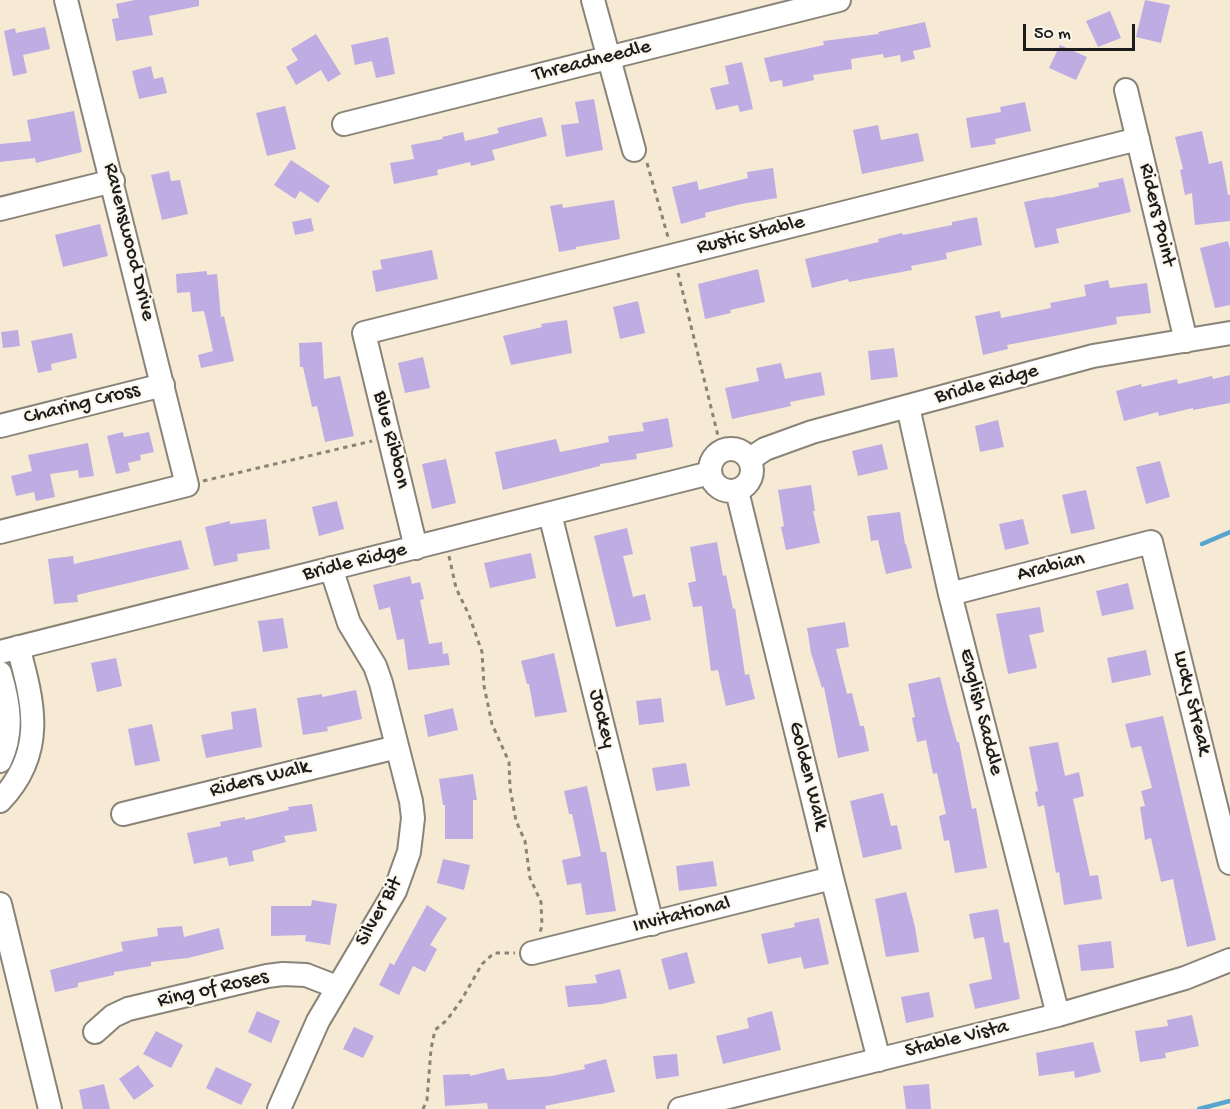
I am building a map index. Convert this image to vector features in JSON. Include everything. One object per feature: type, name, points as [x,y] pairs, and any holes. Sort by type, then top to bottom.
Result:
[{"type":"street","name":"Ravenswood Drive","points":[[66,0],[164,385],[187,485]]},
{"type":"street","points":[[593,0],[634,150]]},
{"type":"street","name":"Threadneedle","points":[[344,124],[839,0]]},
{"type":"street","name":"Riders Point","points":[[1126,90],[1186,341]]},
{"type":"street","name":"Rustic Stable","points":[[364,333],[1138,138]]},
{"type":"street","points":[[0,209],[113,181]]},
{"type":"street","name":"Blue Ribbon","points":[[364,333],[416,548]]},
{"type":"street","name":"Bridle Ridge","points":[[750,459],[765,449],[812,432],[1093,356],[1230,333]]},
{"type":"street","name":"Charing Cross","points":[[0,426],[164,385]]},
{"type":"street","name":"English Saddle","points":[[908,407],[950,594],[1058,1015]]},
{"type":"street","points":[[724,450],[738,450],[750,459],[752,474],[749,481],[737,491],[720,488],[714,482],[710,473],[713,460],[724,450]]},
{"type":"street","name":"Bridle Ridge","points":[[9,649],[710,473]]},
{"type":"street","points":[[0,532],[187,485]]},
{"type":"street","name":"Golden Walk","points":[[737,491],[879,1060]]},
{"type":"street","name":"Jockey","points":[[550,514],[652,924]]},
{"type":"street","name":"Arabian","points":[[950,594],[1151,542]]},
{"type":"street","name":"Lucky Streak","points":[[1151,542],[1230,863]]},
{"type":"street","name":"Silver Bit","points":[[279,1109],[318,1021],[336,987],[395,891],[409,852],[413,818],[411,801],[378,674],[349,623],[332,568]]},
{"type":"street","points":[[0,801],[24,767],[33,729],[31,697],[9,649]]},
{"type":"street","points":[[0,673],[8,702],[9,718],[7,741],[0,761]]},
{"type":"street","name":"Riders Walk","points":[[123,814],[397,747]]},
{"type":"street","name":"Invitational","points":[[532,953],[832,878]]},
{"type":"street","points":[[0,904],[50,1109]]},
{"type":"street","name":"Stable Vista","points":[[680,1109],[1058,1015],[1185,978],[1230,960]]},
{"type":"street","name":"Ring of Roses","points":[[95,1032],[113,1016],[128,1009],[267,976],[296,974],[336,987]]},
{"type":"path","points":[[634,150],[646,160],[673,255],[718,440],[724,450]]},
{"type":"path","points":[[187,485],[388,437]]},
{"type":"path","points":[[423,1109],[427,1100],[431,1049],[435,1030],[447,1020],[462,999],[482,964],[494,953],[532,953],[542,926],[541,902],[530,878],[525,841],[516,821],[510,788],[509,762],[492,724],[484,686],[482,652],[469,615],[456,588],[446,540]]},
{"type":"building","points":[[135,0],[199,0],[199,6],[149,16],[153,35],[116,41],[112,19],[119,18],[116,4]]},
{"type":"building","points":[[1145,0],[1170,5],[1161,43],[1136,37]]},
{"type":"building","points":[[1110,11],[1121,38],[1098,47],[1086,21]]},
{"type":"building","points":[[925,22],[931,47],[913,51],[915,59],[901,62],[900,55],[884,58],[883,54],[851,59],[852,69],[813,75],[814,80],[783,87],[782,80],[770,82],[764,58],[824,45],[823,41],[879,34],[878,32]]},
{"type":"building","points":[[45,27],[50,49],[23,55],[27,73],[13,76],[4,31],[15,28],[16,33]]},
{"type":"building","points":[[316,34],[341,74],[328,82],[321,70],[296,85],[286,67],[298,60],[291,49]]},
{"type":"building","points":[[388,37],[395,74],[376,78],[372,61],[355,65],[351,45]]},
{"type":"building","points":[[1060,45],[1087,57],[1076,80],[1049,68]]},
{"type":"building","points":[[742,62],[753,109],[740,112],[738,105],[716,110],[710,88],[729,84],[725,66]]},
{"type":"building","points":[[151,66],[154,79],[163,77],[167,93],[139,99],[132,71]]},
{"type":"building","points":[[594,99],[603,150],[566,157],[561,125],[579,123],[575,102]]},
{"type":"building","points":[[1025,102],[1031,131],[995,139],[996,144],[971,148],[966,118],[1001,112],[1000,107]]},
{"type":"building","points":[[285,106],[296,149],[267,156],[256,113]]},
{"type":"building","points":[[74,111],[82,152],[36,163],[35,158],[0,162],[0,144],[31,141],[27,120]]},
{"type":"building","points":[[542,117],[547,136],[492,150],[495,160],[471,166],[470,162],[437,170],[438,175],[394,184],[390,163],[414,159],[411,145],[443,139],[442,137],[463,132],[465,141],[499,133],[497,128]]},
{"type":"building","points":[[878,125],[881,140],[918,133],[924,161],[862,174],[853,130]]},
{"type":"building","points":[[1202,131],[1209,164],[1222,161],[1228,195],[1230,195],[1230,221],[1195,225],[1192,193],[1185,195],[1180,170],[1183,169],[1175,137]]},
{"type":"building","points":[[291,160],[330,186],[318,203],[300,191],[295,199],[274,185]]},
{"type":"building","points":[[773,168],[777,198],[705,213],[706,217],[681,224],[672,187],[697,181],[699,190],[748,178],[747,172]]},
{"type":"building","points":[[169,171],[171,181],[180,180],[188,214],[162,220],[151,175]]},
{"type":"building","points":[[1123,178],[1131,212],[1056,229],[1059,243],[1035,248],[1024,202],[1099,187],[1098,183]]},
{"type":"building","points":[[614,200],[620,239],[559,252],[550,206],[562,204],[563,208]]},
{"type":"building","points":[[977,217],[982,245],[946,253],[947,259],[911,266],[912,270],[849,282],[848,279],[812,288],[805,259],[879,242],[878,239],[902,233],[903,235],[952,225],[952,222]]},
{"type":"building","points":[[311,218],[314,231],[295,235],[292,222]]},
{"type":"building","points":[[100,224],[108,256],[63,267],[55,235]]},
{"type":"building","points":[[1228,241],[1230,305],[1215,308],[1200,248]]},
{"type":"building","points":[[432,250],[438,279],[376,292],[372,271],[382,269],[380,260]]},
{"type":"building","points":[[758,269],[765,302],[730,310],[731,313],[705,319],[698,284]]},
{"type":"building","points":[[207,271],[207,275],[217,274],[221,317],[224,316],[234,361],[201,368],[198,355],[213,351],[204,311],[192,312],[190,292],[177,293],[176,274]]},
{"type":"building","points":[[1108,280],[1110,288],[1147,283],[1151,313],[1116,317],[1117,324],[1007,345],[1008,349],[983,355],[975,316],[1000,311],[1001,318],[1051,308],[1050,303],[1086,296],[1084,285]]},
{"type":"building","points":[[638,301],[645,333],[620,339],[613,307]]},
{"type":"building","points":[[567,320],[572,353],[511,365],[503,336],[542,327],[541,324]]},
{"type":"building","points":[[18,330],[20,346],[3,348],[1,332]]},
{"type":"building","points":[[72,333],[77,358],[51,364],[52,370],[38,373],[31,341]]},
{"type":"building","points":[[322,342],[324,379],[340,376],[354,436],[325,442],[317,406],[312,407],[303,367],[300,367],[299,343]]},
{"type":"building","points":[[894,348],[898,377],[871,380],[868,351]]},
{"type":"building","points":[[423,357],[430,388],[405,393],[398,363]]},
{"type":"building","points":[[781,363],[785,379],[821,372],[825,395],[790,402],[791,406],[732,419],[725,388],[759,381],[756,368]]},
{"type":"building","points":[[1230,375],[1230,403],[1159,416],[1158,412],[1124,421],[1116,391],[1141,384],[1142,387],[1177,379],[1178,384],[1212,376],[1213,379]]},
{"type":"building","points":[[668,418],[673,447],[636,454],[637,459],[600,464],[600,466],[503,490],[495,452],[556,439],[560,452],[609,442],[608,436],[644,431],[642,423]]},
{"type":"building","points":[[998,420],[1004,447],[980,452],[975,426]]},
{"type":"building","points":[[123,432],[124,437],[149,432],[154,452],[140,455],[141,460],[128,463],[130,471],[116,474],[107,436]]},
{"type":"building","points":[[88,443],[94,476],[79,478],[78,470],[50,474],[55,497],[36,501],[34,492],[16,496],[11,476],[32,471],[28,455]]},
{"type":"building","points":[[882,444],[888,469],[858,476],[852,451]]},
{"type":"building","points":[[446,459],[456,503],[432,509],[422,464]]},
{"type":"building","points":[[1160,461],[1170,497],[1146,504],[1136,467]]},
{"type":"building","points":[[811,485],[815,511],[813,511],[820,543],[786,550],[781,527],[784,526],[778,490]]},
{"type":"building","points":[[1086,490],[1095,529],[1071,534],[1062,495]]},
{"type":"building","points":[[337,501],[344,529],[319,536],[312,507]]},
{"type":"building","points":[[900,512],[905,544],[912,568],[886,574],[878,540],[871,541],[867,516]]},
{"type":"building","points":[[266,519],[270,549],[237,554],[238,561],[214,566],[205,527],[230,521],[230,524]]},
{"type":"building","points":[[1023,519],[1029,544],[1005,550],[999,524]]},
{"type":"building","points":[[627,528],[633,554],[623,556],[633,597],[645,594],[651,620],[616,627],[594,536]]},
{"type":"building","points":[[181,540],[189,569],[77,595],[78,602],[54,604],[48,559],[73,556],[74,564]]},
{"type":"building","points":[[717,542],[723,576],[726,575],[733,609],[735,608],[745,675],[749,674],[755,699],[726,706],[718,670],[711,671],[702,606],[693,607],[688,583],[696,581],[690,547]]},
{"type":"building","points":[[531,553],[536,578],[490,588],[484,563]]},
{"type":"building","points":[[410,576],[412,584],[420,582],[424,599],[420,600],[429,644],[442,642],[443,654],[448,653],[450,665],[408,670],[404,639],[397,640],[390,607],[379,610],[373,585]]},
{"type":"building","points":[[1128,583],[1134,609],[1102,616],[1096,591]]},
{"type":"building","points":[[1040,607],[1044,632],[1029,635],[1037,668],[1008,674],[996,614]]},
{"type":"building","points":[[283,618],[288,648],[263,652],[258,621]]},
{"type":"building","points":[[845,622],[849,647],[836,649],[847,694],[852,693],[860,726],[864,726],[869,751],[838,758],[824,687],[822,688],[811,653],[807,628]]},
{"type":"building","points":[[1146,650],[1151,675],[1112,683],[1107,658]]},
{"type":"building","points":[[554,653],[567,712],[535,717],[529,684],[527,684],[521,661]]},
{"type":"building","points":[[116,658],[122,686],[97,692],[91,663]]},
{"type":"building","points":[[940,677],[957,742],[959,742],[972,809],[976,808],[987,868],[955,873],[949,840],[944,841],[939,816],[946,814],[937,773],[933,774],[926,740],[917,742],[912,718],[915,717],[908,684]]},
{"type":"building","points":[[356,690],[362,719],[327,727],[328,731],[303,735],[297,698],[322,694],[322,697]]},
{"type":"building","points":[[661,698],[664,722],[639,725],[636,701]]},
{"type":"building","points":[[256,708],[262,747],[206,758],[201,735],[233,729],[231,712]]},
{"type":"building","points":[[453,708],[458,730],[428,737],[424,715]]},
{"type":"building","points":[[1163,716],[1216,940],[1187,947],[1173,879],[1161,882],[1151,838],[1145,840],[1140,807],[1145,806],[1141,791],[1152,788],[1141,746],[1131,748],[1125,724]]},
{"type":"building","points":[[152,724],[160,761],[135,766],[128,729]]},
{"type":"building","points":[[1058,742],[1065,776],[1079,772],[1084,796],[1073,799],[1090,876],[1098,875],[1102,899],[1064,905],[1044,805],[1038,807],[1035,792],[1038,791],[1029,747]]},
{"type":"building","points":[[686,763],[690,786],[656,791],[652,768]]},
{"type":"building","points":[[473,774],[477,800],[473,800],[473,839],[445,839],[445,805],[443,805],[439,779]]},
{"type":"building","points":[[587,786],[601,852],[606,852],[616,911],[586,915],[581,883],[567,885],[562,860],[581,856],[572,814],[569,814],[564,791]]},
{"type":"building","points":[[883,793],[891,826],[897,825],[902,849],[863,858],[850,801]]},
{"type":"building","points":[[312,804],[317,831],[284,836],[286,842],[252,851],[254,861],[229,866],[227,857],[194,864],[187,833],[221,826],[220,822],[245,817],[245,820],[289,810],[288,807]]},
{"type":"building","points":[[443,859],[470,865],[464,890],[437,883]]},
{"type":"building","points":[[713,861],[717,886],[679,891],[676,866]]},
{"type":"building","points":[[906,892],[919,952],[886,957],[875,899]]},
{"type":"building","points":[[312,900],[337,904],[330,945],[305,941],[306,935],[271,936],[271,906],[311,906]]},
{"type":"building","points":[[427,905],[447,918],[430,945],[437,949],[425,972],[413,966],[399,995],[379,985],[390,963],[394,965]]},
{"type":"building","points":[[998,909],[1004,943],[1009,942],[1020,999],[975,1009],[969,984],[992,979],[984,937],[974,939],[969,914]]},
{"type":"building","points":[[819,918],[829,964],[804,969],[801,957],[768,964],[761,934],[795,927],[794,923]]},
{"type":"building","points":[[182,926],[184,937],[219,928],[224,949],[188,958],[151,962],[151,966],[114,972],[114,975],[78,983],[78,987],[55,992],[50,970],[123,951],[121,942],[158,936],[157,928]]},
{"type":"building","points":[[1111,941],[1114,968],[1081,971],[1078,945]]},
{"type":"building","points":[[687,952],[695,983],[669,990],[661,959]]},
{"type":"building","points":[[620,969],[627,998],[602,1004],[568,1007],[565,986],[597,983],[595,975]]},
{"type":"building","points":[[929,992],[934,1017],[906,1023],[901,997]]},
{"type":"building","points":[[257,1011],[280,1021],[271,1043],[248,1032]]},
{"type":"building","points":[[772,1011],[781,1050],[723,1064],[716,1036],[749,1028],[747,1018]]},
{"type":"building","points":[[1192,1015],[1199,1046],[1165,1053],[1166,1058],[1140,1062],[1135,1031],[1168,1026],[1167,1020]]},
{"type":"building","points":[[354,1027],[374,1036],[363,1058],[343,1049]]},
{"type":"building","points":[[156,1031],[183,1045],[171,1068],[143,1054]]},
{"type":"building","points":[[1093,1042],[1101,1072],[1075,1078],[1074,1071],[1039,1076],[1036,1053]]},
{"type":"building","points":[[677,1054],[679,1076],[656,1079],[653,1056]]},
{"type":"building","points":[[606,1059],[615,1092],[545,1106],[546,1109],[488,1109],[487,1103],[445,1106],[443,1075],[470,1074],[470,1076],[504,1068],[507,1080],[552,1076],[585,1069],[584,1065]]},
{"type":"building","points":[[138,1065],[154,1086],[134,1100],[119,1079]]},
{"type":"building","points":[[216,1067],[252,1084],[241,1105],[206,1088]]},
{"type":"building","points":[[104,1084],[110,1109],[83,1109],[79,1090]]},
{"type":"building","points":[[929,1084],[931,1109],[906,1109],[903,1086]]},
{"type":"waterway","points":[[1202,544],[1230,532]]},
{"type":"waterway","points":[[1199,1109],[1230,1101]]}]
